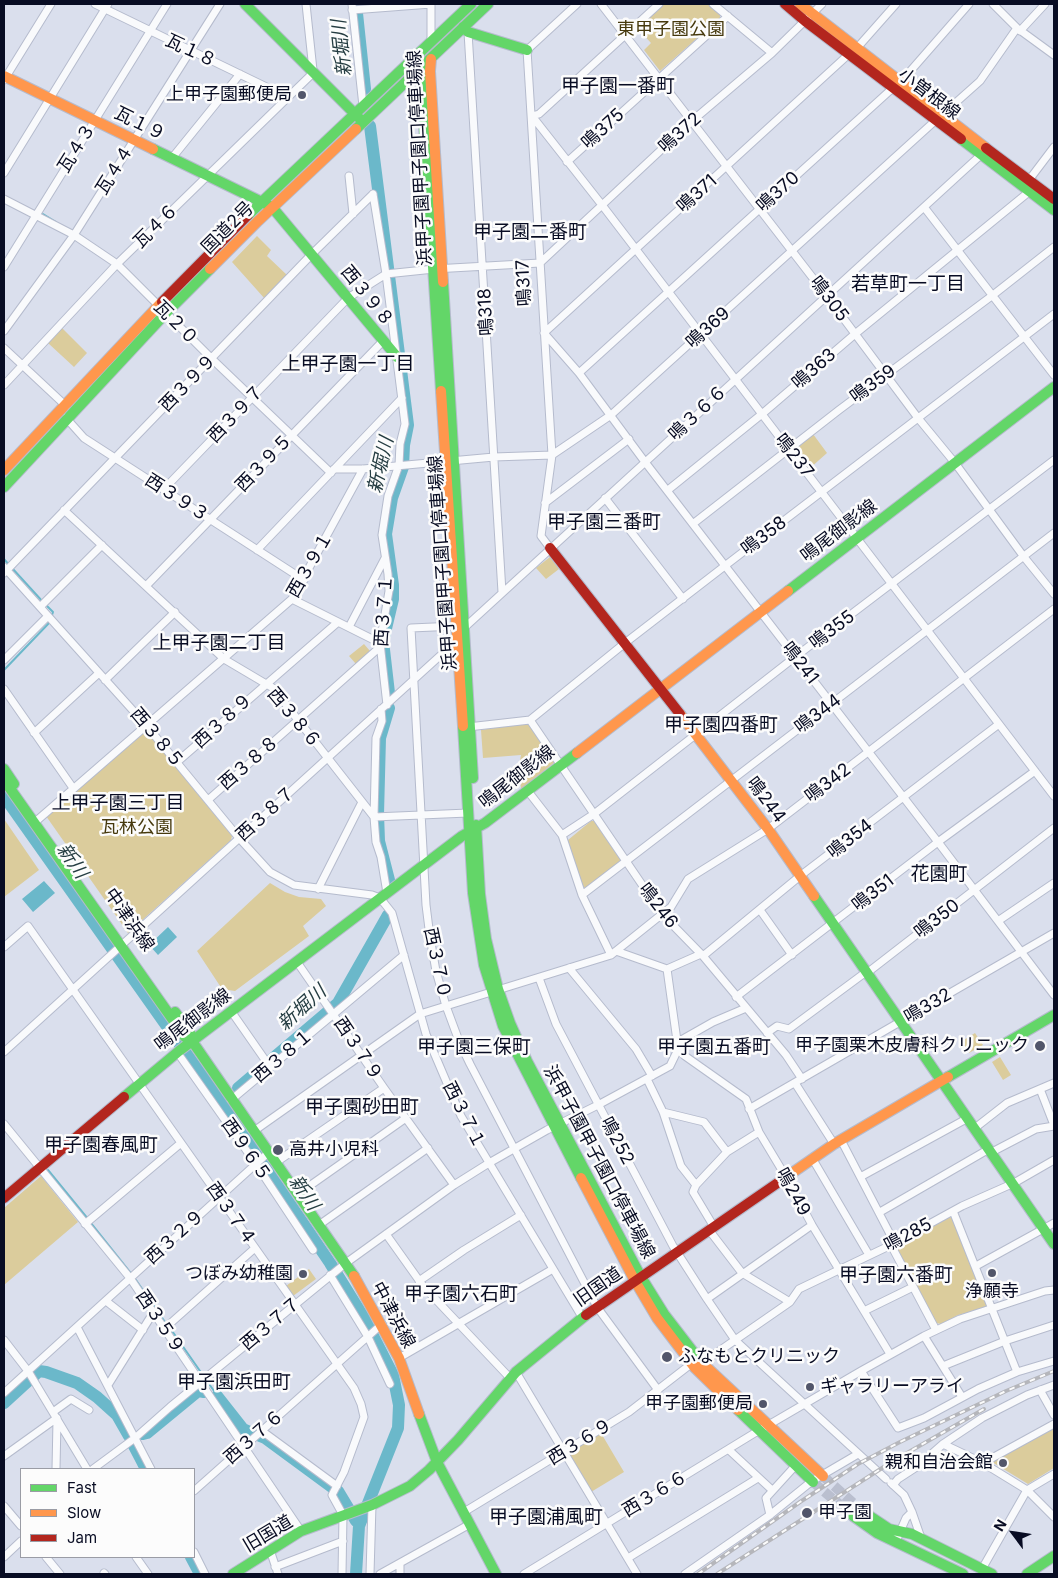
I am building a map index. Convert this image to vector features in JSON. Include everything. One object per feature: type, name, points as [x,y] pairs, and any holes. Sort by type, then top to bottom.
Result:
[{"type":"main road","points":[[245,4],[314,71],[359,110],[362,122]]},
{"type":"main road","name":"国道2号","points":[[4,470],[66,404],[162,310],[428,59],[466,30],[488,4]]},
{"type":"main road","name":"小曽根線","points":[[785,4],[809,18],[940,117],[1054,210]]},
{"type":"main road","name":"小曽根線","points":[[800,4],[809,18]]},
{"type":"main road","name":"国道2号","points":[[4,487],[261,202],[469,5]]},
{"type":"main road","points":[[466,30],[527,50]]},
{"type":"main road","name":"浜甲子園甲子園口停車場線","points":[[432,40],[428,59],[438,268],[472,830],[473,894],[479,939],[495,990],[503,1026],[557,1125],[657,1318],[696,1365],[764,1428],[823,1475]]},
{"type":"main road","name":"瓦１９","points":[[4,78],[50,98],[272,207]]},
{"type":"main road","name":"小曽根線","points":[[984,152],[1029,180],[1054,199]]},
{"type":"main road","name":"西３９８","points":[[272,207],[382,342],[397,357]]},
{"type":"main road","name":"鳴尾御影線","points":[[4,1198],[183,1047],[424,864],[485,823],[1054,386]]},
{"type":"main road","name":"鳴244","points":[[550,548],[768,829],[1043,1228]]},
{"type":"main road","name":"浜甲子園甲子園口停車場線","points":[[460,626],[458,637],[466,728],[468,813],[472,830]]},
{"type":"main road","name":"中津浜線","points":[[4,768],[36,821],[119,948],[184,1037],[183,1047],[231,1100],[254,1131],[261,1159],[275,1163],[319,1225],[337,1270],[374,1331],[399,1358],[437,1462],[496,1574]]},
{"type":"main road","name":"中津浜線","points":[[4,780],[36,821]]},
{"type":"main road","name":"旧国道","points":[[235,1574],[301,1531],[358,1510],[410,1486],[458,1440],[513,1375],[582,1317],[786,1178],[812,1158],[1054,1015]]},
{"type":"main road","points":[[1043,1228],[1054,1244]]},
{"type":"main road","name":"浜甲子園甲子園口停車場線","points":[[764,1428],[813,1482]]},
{"type":"main road","points":[[964,1574],[868,1528],[857,1514],[889,1529],[921,1538],[992,1574]]},
{"type":"main road","points":[[1027,1574],[1054,1556]]},
{"type":"main road","points":[[1039,1574],[1054,1564]]},
{"type":"street","points":[[4,78],[51,4]]},
{"type":"street","name":"瓦１８","points":[[95,4],[107,6],[150,32],[287,97]]},
{"type":"street","name":"瓦４３","points":[[4,267],[167,4]]},
{"type":"street","name":"瓦４４","points":[[4,331],[74,235],[220,4]]},
{"type":"street","points":[[306,4],[314,71]]},
{"type":"street","points":[[359,110],[354,8],[431,4],[432,40]]},
{"type":"street","points":[[527,50],[577,4]]},
{"type":"street","name":"鳴305","points":[[602,4],[1054,594]]},
{"type":"street","points":[[532,116],[539,114],[659,4]]},
{"type":"street","points":[[713,4],[772,53]]},
{"type":"street","name":"鳴372","points":[[540,263],[692,121],[772,53],[822,4]]},
{"type":"street","name":"鳴371","points":[[544,333],[853,51],[896,4]]},
{"type":"street","name":"鳴370","points":[[579,372],[669,293],[897,85],[968,4]]},
{"type":"street","points":[[993,4],[1019,30],[1054,55]]},
{"type":"street","name":"鳴369","points":[[552,454],[611,415],[980,81],[1019,30],[1045,4]]},
{"type":"street","points":[[4,173],[107,6]]},
{"type":"street","name":"鳴375","points":[[567,162],[728,16]]},
{"type":"street","name":"鳴318","points":[[466,30],[483,267],[502,592]]},
{"type":"street","name":"鳴317","points":[[527,50],[552,454],[541,536],[550,548]]},
{"type":"street","name":"瓦４６","points":[[4,385],[117,264],[314,71]]},
{"type":"street","points":[[172,158],[240,74]]},
{"type":"street","name":"鳴237","points":[[532,116],[636,249],[1054,796]]},
{"type":"street","points":[[1029,180],[1054,147]]},
{"type":"street","name":"鳴３６６","points":[[460,626],[502,592],[646,462],[984,152]]},
{"type":"street","points":[[349,176],[353,214]]},
{"type":"street","name":"鳴363","points":[[668,490],[1030,191]]},
{"type":"street","name":"西３９９","points":[[5,570],[312,254],[373,194]]},
{"type":"street","name":"西３７１","points":[[373,194],[388,274],[405,424],[400,444],[402,465],[388,496],[382,535],[389,591],[380,645],[384,707],[382,721],[376,738],[376,842],[381,857],[383,896],[392,913],[426,1034],[461,1116],[582,1317]]},
{"type":"street","name":"瓦２０","points":[[4,199],[74,235],[117,264],[212,359],[332,471]]},
{"type":"street","points":[[924,207],[1054,375]]},
{"type":"street","name":"鳴359","points":[[694,523],[838,410],[993,295],[1054,247]]},
{"type":"street","name":"西３９７","points":[[164,489],[348,298],[388,274],[438,268],[540,263]]},
{"type":"street","name":"鳴358","points":[[530,720],[625,643],[1054,314]]},
{"type":"street","name":"鳴241","points":[[544,333],[579,372],[760,612],[832,703],[1054,995]]},
{"type":"street","name":"西３９５","points":[[146,586],[382,342]]},
{"type":"street","points":[[4,348],[66,404],[67,419]]},
{"type":"street","points":[[257,550],[402,398]]},
{"type":"street","name":"西３９３","points":[[67,419],[84,438],[304,580]]},
{"type":"street","points":[[546,503],[629,439]]},
{"type":"street","points":[[332,471],[449,460],[552,454]]},
{"type":"street","name":"鳴355","points":[[562,835],[594,814],[795,657],[1054,460]]},
{"type":"street","name":"西３９１","points":[[36,821],[292,599],[363,469]]},
{"type":"street","points":[[605,498],[683,599]]},
{"type":"street","name":"西３８６","points":[[64,510],[224,659],[273,688],[362,802],[376,817]]},
{"type":"street","name":"鳴344","points":[[582,895],[1054,533]]},
{"type":"street","points":[[40,607],[102,545]]},
{"type":"street","points":[[349,627],[385,557]]},
{"type":"street","name":"西３８５","points":[[5,570],[146,724],[239,838],[270,872],[294,885],[383,896]]},
{"type":"street","points":[[292,599],[349,627],[380,645]]},
{"type":"street","name":"鳴342","points":[[254,1131],[420,1014],[539,978],[613,953],[671,907],[688,879],[768,829],[1054,609]]},
{"type":"street","points":[[106,680],[175,612]]},
{"type":"street","points":[[4,660],[50,618]]},
{"type":"street","name":"西３８９","points":[[177,762],[338,622]]},
{"type":"street","name":"西３７０","points":[[460,626],[411,628],[420,815],[430,937],[436,971],[446,1006],[470,1064],[597,1307],[658,1390]]},
{"type":"street","points":[[413,681],[453,644],[458,637]]},
{"type":"street","name":"西３８８","points":[[208,800],[380,645]]},
{"type":"street","points":[[34,733],[99,673]]},
{"type":"street","name":"西３８７","points":[[4,1052],[413,681]]},
{"type":"street","points":[[4,689],[73,788]]},
{"type":"street","points":[[466,728],[530,720]]},
{"type":"street","name":"鳴246","points":[[530,720],[662,914],[702,955],[786,1055],[799,1082],[862,1176],[891,1236],[891,1245],[936,1330]]},
{"type":"street","name":"鳴354","points":[[667,969],[702,955],[800,876],[999,724]]},
{"type":"street","name":"鳴351","points":[[736,997],[1034,771]]},
{"type":"street","points":[[527,790],[562,835],[582,895],[613,953],[667,969],[678,1048]]},
{"type":"street","points":[[318,889],[362,802]]},
{"type":"street","points":[[376,817],[468,813]]},
{"type":"street","name":"鳴350","points":[[767,1033],[777,1026],[789,1029],[867,973],[1054,828]]},
{"type":"street","points":[[998,921],[1054,883]]},
{"type":"street","points":[[760,910],[792,955]]},
{"type":"street","name":"西３７４","points":[[4,947],[28,926],[354,1388],[364,1417],[344,1472],[336,1486]]},
{"type":"street","name":"鳴332","points":[[750,1109],[1054,933]]},
{"type":"street","name":"西３８１","points":[[231,1100],[331,1010],[404,955]]},
{"type":"street","name":"西３７９","points":[[297,962],[454,1185]]},
{"type":"street","points":[[570,968],[636,1049],[663,1112],[681,1166],[696,1185]]},
{"type":"street","name":"鳴252","points":[[539,978],[556,1024],[676,1252],[735,1340]]},
{"type":"street","name":"西３７７","points":[[94,1468],[135,1438],[337,1270],[454,1185],[514,1148],[670,1066],[683,1039],[713,1022],[746,1008]]},
{"type":"street","points":[[231,1011],[269,1064]]},
{"type":"street","name":"西９６５","points":[[183,1047],[261,1159],[313,1250]]},
{"type":"street","name":"鳴249","points":[[678,1048],[685,1056],[746,1099],[759,1132],[812,1226],[890,1354]]},
{"type":"street","points":[[975,1128],[1007,1103],[1054,1083]]},
{"type":"street","points":[[275,1163],[384,1088]]},
{"type":"street","points":[[880,1212],[990,1151],[1036,1129],[1054,1126],[1040,1089]]},
{"type":"street","points":[[663,1112],[704,1122],[727,1152]]},
{"type":"street","points":[[298,1194],[406,1118]]},
{"type":"street","points":[[862,1176],[968,1118]]},
{"type":"street","name":"西３５９","points":[[4,1124],[130,1278],[301,1531]]},
{"type":"street","points":[[759,1132],[727,1152],[696,1185],[694,1192],[711,1228],[742,1273],[790,1302]]},
{"type":"street","points":[[85,1224],[181,1142]]},
{"type":"street","points":[[319,1225],[428,1148]]},
{"type":"street","points":[[812,1158],[869,1255]]},
{"type":"street","name":"西３２９","points":[[4,1393],[261,1159]]},
{"type":"street","name":"鳴285","points":[[696,1365],[790,1302],[799,1289],[891,1245],[954,1211],[1014,1184],[1054,1160]]},
{"type":"street","points":[[954,1211],[1017,1372]]},
{"type":"street","points":[[419,1282],[464,1250],[520,1215]]},
{"type":"street","points":[[976,1266],[1054,1222]]},
{"type":"street","points":[[707,1299],[812,1226]]},
{"type":"street","points":[[386,1234],[419,1282],[458,1323],[513,1375],[563,1452],[637,1574]]},
{"type":"street","points":[[164,1329],[255,1248]]},
{"type":"street","points":[[399,1358],[553,1269]]},
{"type":"street","points":[[337,1270],[374,1331],[390,1384]]},
{"type":"street","points":[[864,1311],[913,1287]]},
{"type":"street","name":"西３６６","points":[[524,1574],[890,1354],[960,1318],[1045,1291],[1054,1290]]},
{"type":"street","points":[[106,1301],[143,1330]]},
{"type":"street","points":[[108,1385],[153,1313]]},
{"type":"street","points":[[943,1366],[1005,1340],[1054,1325]]},
{"type":"street","points":[[77,1327],[150,1468]]},
{"type":"street","name":"西３７６","points":[[195,1490],[374,1331]]},
{"type":"street","points":[[924,1336],[962,1398]]},
{"type":"street","points":[[4,1340],[34,1380],[85,1468]]},
{"type":"street","points":[[735,1340],[902,1493],[912,1512],[921,1538]]},
{"type":"street","points":[[861,1370],[898,1428],[924,1418],[978,1389],[1017,1372],[1054,1361]]},
{"type":"street","name":"西３６９","points":[[464,1512],[629,1412],[696,1365]]},
{"type":"street","points":[[890,1482],[918,1466],[943,1444],[982,1418],[1027,1395],[1054,1385]]},
{"type":"street","points":[[1040,1390],[1054,1415]]},
{"type":"street","points":[[4,1456],[71,1400],[89,1410]]},
{"type":"street","points":[[55,1415],[56,1468]]},
{"type":"street","points":[[983,1463],[1054,1424]]},
{"type":"street","points":[[262,1431],[336,1486],[332,1495],[358,1510],[370,1574]]},
{"type":"street","points":[[943,1444],[983,1463],[1028,1490],[1054,1517]]},
{"type":"street","points":[[729,1450],[772,1490]]},
{"type":"street","points":[[685,1574],[770,1515],[823,1475],[858,1454]]},
{"type":"street","points":[[770,1515],[766,1498],[796,1464]]},
{"type":"street","points":[[982,1569],[1028,1490],[1054,1474]]},
{"type":"street","points":[[628,1558],[758,1478]]},
{"type":"street","points":[[4,1506],[20,1525]]},
{"type":"street","points":[[341,1574],[343,1541],[358,1510]]},
{"type":"street","points":[[896,1542],[906,1518],[912,1512]]},
{"type":"street","points":[[380,1574],[470,1524]]},
{"type":"street","points":[[275,1566],[343,1541]]},
{"type":"street","points":[[4,1557],[20,1542]]},
{"type":"street","points":[[270,1550],[278,1574]]},
{"type":"street","points":[[195,1554],[205,1574]]},
{"type":"street","points":[[47,1558],[60,1574]]},
{"type":"street","points":[[137,1558],[148,1574]]},
{"type":"street","points":[[400,1563],[400,1574]]},
{"type":"green space","name":"東甲子園公園","points":[[664,4],[708,4],[720,14],[720,18],[660,71],[644,50],[651,43],[637,28]]},
{"type":"green space","points":[[257,236],[271,250],[267,256],[287,275],[265,299],[232,262]]},
{"type":"green space","points":[[62,328],[87,353],[74,367],[48,343]]},
{"type":"green space","points":[[813,434],[827,453],[809,469],[795,452]]},
{"type":"green space","points":[[550,557],[559,569],[546,579],[536,568]]},
{"type":"green space","points":[[364,644],[370,651],[356,664],[349,656]]},
{"type":"green space","points":[[523,723],[529,725],[555,762],[521,789],[519,766],[521,755],[483,758],[481,730]]},
{"type":"green space","name":"瓦林公園","points":[[144,732],[148,733],[232,836],[231,840],[128,933],[46,816]]},
{"type":"green space","points":[[4,819],[39,870],[4,897]]},
{"type":"green space","points":[[591,821],[594,821],[620,859],[620,862],[586,888],[582,887],[568,840]]},
{"type":"green space","points":[[270,883],[285,892],[299,897],[321,899],[326,906],[303,926],[309,936],[235,991],[222,989],[197,951]]},
{"type":"green space","points":[[975,1033],[983,1045],[969,1053],[962,1041]]},
{"type":"green space","points":[[1000,1057],[1011,1075],[1003,1080],[992,1062]]},
{"type":"green space","points":[[41,1176],[78,1222],[4,1285],[4,1208]]},
{"type":"green space","points":[[950,1217],[953,1219],[988,1303],[985,1308],[958,1315],[941,1324],[936,1323],[897,1252],[901,1242]]},
{"type":"green space","points":[[309,1269],[316,1279],[293,1296],[286,1286]]},
{"type":"green space","points":[[1054,1428],[1054,1468],[1028,1484],[992,1462]]},
{"type":"green space","points":[[601,1433],[624,1472],[591,1492],[568,1454]]},
{"type":"water","points":[[44,881],[55,893],[33,912],[22,899]]},
{"type":"water","points":[[168,927],[177,937],[158,955],[149,945]]},
{"type":"waterway","name":"新堀川","points":[[356,4],[365,89]]},
{"type":"waterway","name":"新堀川","points":[[370,126],[408,425],[404,445],[403,467],[392,498],[386,534],[393,585],[393,599],[383,641],[389,693]]},
{"type":"waterway","points":[[43,214],[56,222]]},
{"type":"waterway","points":[[4,559],[9,565]]},
{"type":"waterway","points":[[12,568],[43,602]]},
{"type":"waterway","points":[[46,605],[53,612],[51,618]]},
{"type":"waterway","points":[[4,670],[50,622]]},
{"type":"waterway","name":"新堀川","points":[[389,708],[380,738],[378,814],[379,841],[389,880]]},
{"type":"waterway","name":"新川","points":[[4,796],[222,1104],[330,1263],[364,1318],[393,1375],[399,1405],[398,1428],[359,1526],[356,1574]]},
{"type":"waterway","name":"新堀川","points":[[238,1088],[338,1003],[388,915]]},
{"type":"waterway","points":[[48,1170],[88,1219]]},
{"type":"waterway","points":[[91,1223],[130,1272]]},
{"type":"waterway","points":[[136,1280],[165,1322]]},
{"type":"waterway","points":[[170,1328],[214,1391]]},
{"type":"waterway","points":[[4,1403],[39,1371],[46,1372],[77,1383],[97,1397],[117,1415],[129,1436]]},
{"type":"waterway","points":[[143,1434],[147,1433],[198,1391],[204,1392]]},
{"type":"waterway","points":[[217,1396],[243,1429],[254,1434]]},
{"type":"waterway","points":[[260,1436],[333,1488]]},
{"type":"waterway","points":[[133,1444],[145,1468]]},
{"type":"waterway","points":[[338,1491],[356,1521]]},
{"type":"waterway","points":[[192,1558],[200,1574]]},
{"type":"tunnel","points":[[823,1476],[862,1511]]},
{"type":"tunnel","points":[[813,1482],[853,1516]]},
{"type":"railway","points":[[698,1574],[800,1502],[858,1464],[1006,1391],[1054,1371]]},
{"type":"railway","points":[[717,1574],[893,1461],[984,1409]]},
{"type":"traffic: fast","points":[[245,4],[359,118]]},
{"type":"traffic: fast","points":[[248,215],[471,4]]},
{"type":"traffic: fast","points":[[356,129],[488,4]]},
{"type":"traffic: fast","points":[[463,27],[468,32],[527,50]]},
{"type":"traffic: fast","points":[[425,63],[421,80],[441,391]]},
{"type":"traffic: fast","points":[[961,139],[1054,210]]},
{"type":"traffic: fast","points":[[153,149],[272,207],[397,357]]},
{"type":"traffic: fast","points":[[4,487],[165,314],[210,269]]},
{"type":"traffic: fast","points":[[443,282],[473,778]]},
{"type":"traffic: fast","points":[[788,591],[1054,387]]},
{"type":"traffic: fast","points":[[463,726],[473,893],[484,965],[503,1026],[581,1178]]},
{"type":"traffic: fast","points":[[124,1097],[179,1051],[462,836],[485,823],[577,753]]},
{"type":"traffic: fast","points":[[4,769],[14,784]]},
{"type":"traffic: fast","points":[[4,780],[185,1037],[192,1041],[354,1276]]},
{"type":"traffic: fast","points":[[476,825],[480,894],[486,939],[498,989],[510,1023],[527,1061],[641,1277],[664,1314],[701,1362]]},
{"type":"traffic: fast","points":[[814,896],[1054,1244]]},
{"type":"traffic: fast","points":[[175,1012],[190,1033],[192,1041]]},
{"type":"traffic: fast","points":[[948,1077],[1054,1015]]},
{"type":"traffic: fast","points":[[233,1574],[301,1531],[372,1505],[410,1486],[429,1470],[458,1440],[516,1372],[586,1315]]},
{"type":"traffic: fast","points":[[738,1410],[813,1482]]},
{"type":"traffic: fast","points":[[419,1414],[437,1462],[496,1574]]},
{"type":"traffic: fast","points":[[862,1511],[889,1529],[912,1534],[992,1574]]},
{"type":"traffic: fast","points":[[853,1516],[877,1533],[963,1574]]},
{"type":"traffic: fast","points":[[1027,1574],[1054,1556]]},
{"type":"traffic: slow","points":[[800,4],[986,148]]},
{"type":"traffic: slow","points":[[431,59],[430,71],[443,282]]},
{"type":"traffic: slow","points":[[4,76],[153,149]]},
{"type":"traffic: slow","points":[[210,269],[356,129]]},
{"type":"traffic: slow","points":[[4,470],[162,302]]},
{"type":"traffic: slow","points":[[441,391],[463,726]]},
{"type":"traffic: slow","points":[[577,753],[788,591]]},
{"type":"traffic: slow","points":[[680,714],[768,829],[814,896]]},
{"type":"traffic: slow","points":[[779,1182],[834,1144],[948,1077]]},
{"type":"traffic: slow","points":[[581,1178],[635,1281],[657,1318],[695,1368],[738,1410]]},
{"type":"traffic: slow","points":[[354,1276],[399,1358],[419,1414]]},
{"type":"traffic: slow","points":[[701,1362],[823,1476]]},
{"type":"traffic: jam","points":[[785,4],[961,139]]},
{"type":"traffic: jam","points":[[986,148],[1054,199]]},
{"type":"traffic: jam","points":[[162,302],[248,215]]},
{"type":"traffic: jam","points":[[550,548],[680,714]]},
{"type":"traffic: jam","points":[[4,1198],[124,1097]]},
{"type":"traffic: jam","points":[[586,1315],[779,1182]]},
{"type":"place","name":"上甲子園郵便局","points":[[302,95]]},
{"type":"place","name":"甲子園栗木皮膚科クリニック","points":[[1040,1046]]},
{"type":"place","name":"高井小児科","points":[[278,1150]]},
{"type":"place","name":"浄願寺","points":[[992,1273]]},
{"type":"place","name":"つぼみ幼稚園","points":[[303,1274]]},
{"type":"place","name":"ふなもとクリニック","points":[[667,1357]]},
{"type":"place","name":"ギャラリーアライ","points":[[810,1387]]},
{"type":"place","name":"甲子園郵便局","points":[[763,1404]]},
{"type":"place","name":"親和自治会館","points":[[1003,1463]]},
{"type":"place","name":"甲子園","points":[[807,1513]]},
{"type":"district","name":"甲子園一番町","points":[[618,86]]},
{"type":"district","name":"甲子園二番町","points":[[530,232]]},
{"type":"district","name":"若草町一丁目","points":[[908,284]]},
{"type":"district","name":"上甲子園一丁目","points":[[348,364]]},
{"type":"district","name":"甲子園三番町","points":[[604,522]]},
{"type":"district","name":"上甲子園二丁目","points":[[219,643]]},
{"type":"district","name":"甲子園四番町","points":[[721,725]]},
{"type":"district","name":"上甲子園三丁目","points":[[118,803]]},
{"type":"district","name":"花園町","points":[[939,874]]},
{"type":"district","name":"甲子園三保町","points":[[474,1047]]},
{"type":"district","name":"甲子園五番町","points":[[714,1047]]},
{"type":"district","name":"甲子園砂田町","points":[[362,1107]]},
{"type":"district","name":"甲子園春風町","points":[[101,1145]]},
{"type":"district","name":"甲子園六番町","points":[[896,1275]]},
{"type":"district","name":"甲子園六石町","points":[[461,1294]]},
{"type":"district","name":"甲子園浜田町","points":[[234,1382]]},
{"type":"district","name":"甲子園浦風町","points":[[546,1517]]}]
